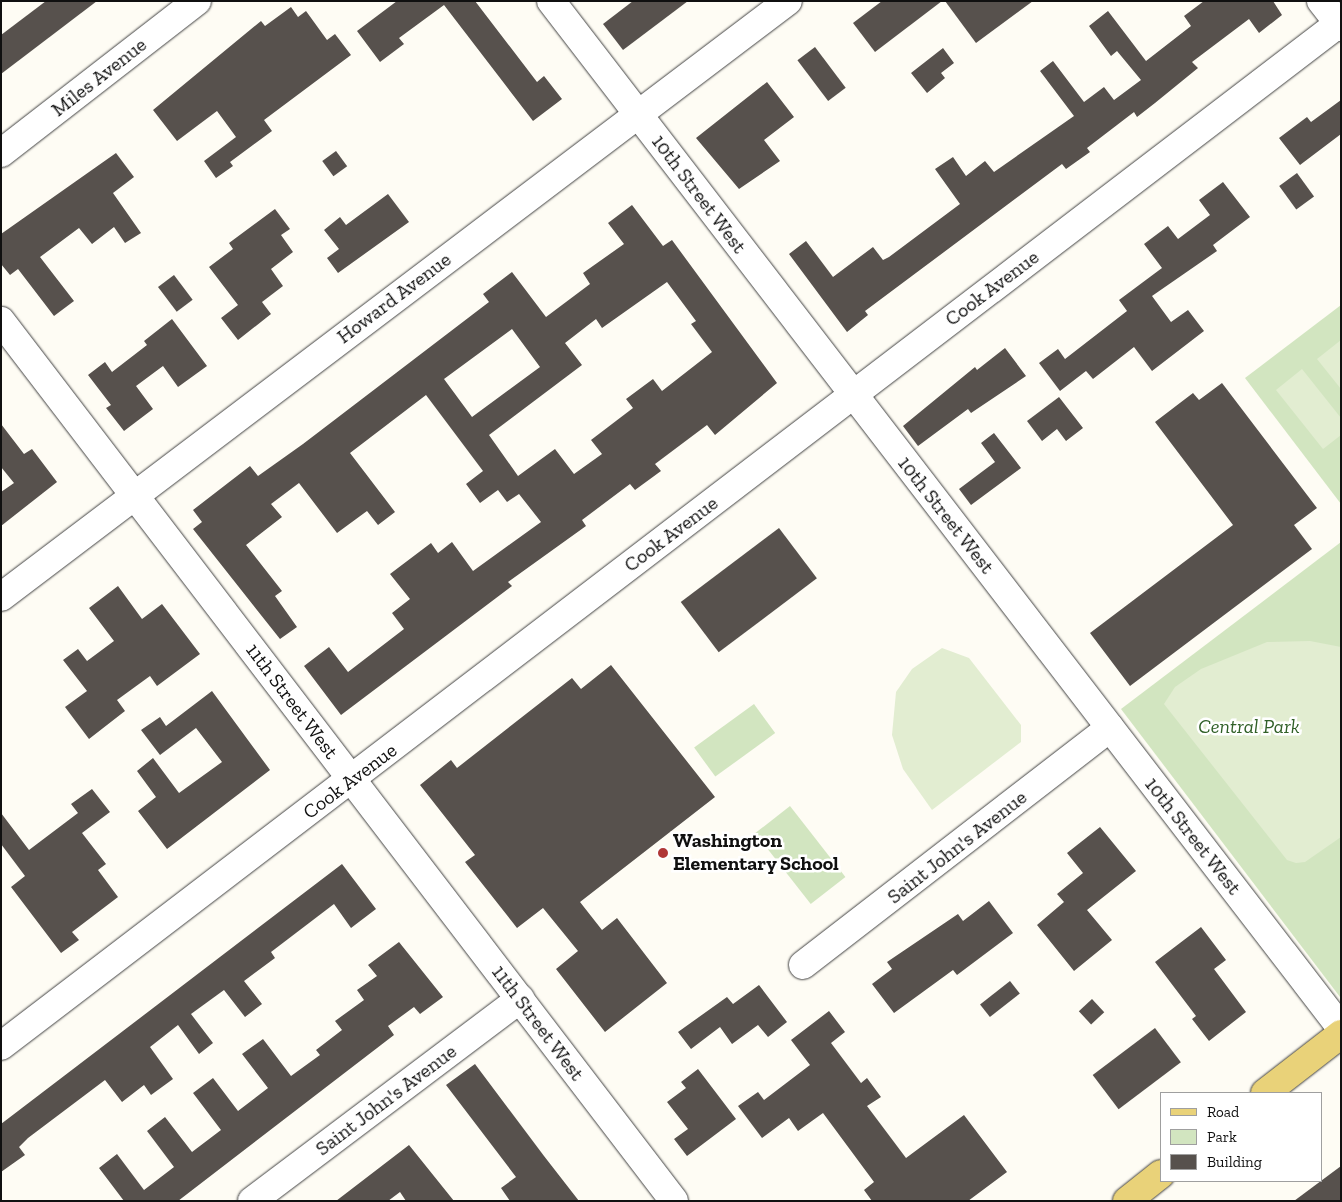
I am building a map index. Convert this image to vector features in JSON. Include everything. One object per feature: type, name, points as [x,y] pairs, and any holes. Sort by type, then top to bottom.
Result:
[{"type":"main road","points":[[1266,1092],[1341,1034]]},
{"type":"main road","points":[[1127,1201],[1160,1175]]},
{"type":"street","name":"Miles Avenue","points":[[1,153],[197,1]]},
{"type":"street","name":"10th Street West","points":[[551,1],[1341,1028]]},
{"type":"street","name":"Howard Avenue","points":[[1,596],[133,493],[639,115],[788,1]]},
{"type":"street","points":[[1321,1],[1340,24]]},
{"type":"street","name":"Cook Avenue","points":[[1,1046],[1340,24]]},
{"type":"street","name":"11th Street West","points":[[1,321],[674,1201]]},
{"type":"street","name":"Saint John's Avenue","points":[[803,965],[1110,728]]},
{"type":"street","name":"Saint John's Avenue","points":[[252,1201],[520,999]]},
{"type":"green space","points":[[1341,305],[1341,504],[1245,378]]},
{"type":"green space","points":[[1341,340],[1341,389],[1317,359]]},
{"type":"green space","points":[[1302,369],[1341,418],[1341,435],[1323,449],[1276,390]]},
{"type":"green space","name":"Central Park","points":[[1341,542],[1341,996],[1340,997],[1121,709]]},
{"type":"green space","points":[[1310,641],[1341,647],[1341,837],[1305,862],[1296,863],[1287,860],[1164,704],[1175,687],[1201,669],[1267,642]]},
{"type":"green space","points":[[942,648],[969,658],[1021,725],[1021,742],[932,810],[903,769],[892,735],[896,692],[912,669]]},
{"type":"green space","points":[[754,704],[775,733],[715,777],[694,747]]},
{"type":"green space","points":[[790,806],[845,877],[811,904],[755,833]]},
{"type":"building","points":[[46,1],[97,1],[1,74],[1,35]]},
{"type":"building","points":[[397,1],[475,1],[537,82],[544,76],[562,99],[533,121],[444,5],[399,38],[404,44],[380,62],[357,31]]},
{"type":"building","points":[[633,1],[688,1],[623,50],[603,24]]},
{"type":"building","points":[[882,1],[942,1],[875,52],[853,23]]},
{"type":"building","points":[[945,1],[1033,1],[976,43]]},
{"type":"building","points":[[1204,1],[1273,1],[1282,15],[1259,33],[1249,19],[1192,62],[1198,68],[1155,103],[1137,117],[1134,112],[1087,148],[1090,152],[1066,169],[1062,164],[865,311],[868,315],[847,332],[789,254],[806,241],[833,277],[873,247],[883,260],[889,257],[960,204],[935,169],[953,157],[966,176],[985,161],[994,172],[1074,116],[1040,71],[1053,61],[1084,102],[1104,87],[1114,100],[1141,80],[1117,51],[1111,56],[1089,26],[1108,11],[1146,61],[1191,26],[1184,16]]},
{"type":"building","points":[[291,7],[298,17],[306,11],[327,40],[335,34],[351,55],[264,120],[272,131],[230,162],[233,166],[216,178],[204,161],[236,137],[217,111],[177,141],[153,110],[261,21],[265,26]]},
{"type":"building","points":[[815,47],[846,88],[828,101],[797,60]]},
{"type":"building","points":[[943,48],[954,63],[941,73],[945,78],[927,93],[911,73]]},
{"type":"building","points":[[767,82],[794,117],[764,140],[780,161],[739,189],[696,138]]},
{"type":"building","points":[[1341,100],[1341,134],[1300,165],[1279,138],[1307,117],[1311,122]]},
{"type":"building","points":[[336,151],[347,166],[333,176],[322,161]]},
{"type":"building","points":[[116,153],[134,177],[113,193],[141,233],[125,243],[114,227],[92,244],[79,228],[40,257],[74,301],[54,316],[18,269],[10,275],[1,264],[1,234]]},
{"type":"building","points":[[1297,173],[1314,196],[1296,209],[1279,186]]},
{"type":"building","points":[[1223,182],[1250,217],[1213,245],[1217,251],[1152,296],[1171,322],[1188,310],[1204,331],[1152,371],[1134,347],[1093,379],[1086,371],[1060,391],[1039,363],[1058,349],[1065,359],[1127,311],[1119,300],[1162,268],[1144,244],[1168,226],[1178,239],[1210,215],[1199,200]]},
{"type":"building","points":[[388,194],[409,222],[338,273],[327,258],[339,249],[324,230],[340,217],[346,225]]},
{"type":"building","points":[[632,205],[663,246],[672,240],[777,383],[715,435],[707,425],[655,464],[661,471],[635,490],[630,484],[582,520],[586,526],[508,582],[512,586],[341,715],[304,666],[329,647],[348,672],[404,629],[392,613],[410,599],[390,574],[431,543],[438,553],[452,542],[473,571],[541,522],[519,494],[507,502],[498,490],[480,503],[466,484],[483,471],[426,395],[350,453],[395,512],[378,525],[367,511],[337,533],[299,483],[271,504],[282,517],[246,545],[282,591],[275,596],[297,627],[280,639],[193,529],[202,522],[193,510],[250,466],[258,476],[303,444],[489,302],[483,294],[512,272],[546,317],[590,284],[583,273],[624,244],[608,223]],"holes":[[[667,282],[696,321],[691,324],[712,352],[662,391],[653,379],[626,399],[633,408],[591,440],[602,454],[574,474],[555,449],[518,476],[489,435],[582,365],[565,343],[596,319],[602,328]],[[512,329],[540,367],[472,417],[444,379]]]},
{"type":"building","points":[[275,209],[290,229],[281,235],[293,252],[271,269],[283,286],[262,302],[271,314],[238,340],[221,318],[238,305],[209,267],[233,249],[229,243]]},
{"type":"building","points":[[174,275],[193,300],[177,312],[158,287]]},
{"type":"building","points":[[172,319],[207,366],[178,387],[163,366],[136,386],[153,409],[124,431],[106,408],[111,405],[88,375],[105,362],[112,372],[147,345],[144,341]]},
{"type":"building","points":[[1005,348],[1026,376],[971,413],[968,409],[918,446],[903,426],[975,367],[977,370]]},
{"type":"building","points":[[1222,383],[1317,508],[1294,525],[1312,549],[1130,686],[1090,633],[1233,525],[1155,422],[1193,393],[1199,400]]},
{"type":"building","points":[[1059,397],[1083,428],[1066,441],[1057,429],[1042,441],[1027,421]]},
{"type":"building","points":[[1,424],[24,454],[32,449],[57,482],[1,526],[1,492],[14,483],[1,467]]},
{"type":"building","points":[[994,433],[1021,468],[971,505],[959,489],[995,462],[981,443]]},
{"type":"building","points":[[779,528],[817,578],[719,652],[681,602]]},
{"type":"building","points":[[118,586],[142,619],[162,604],[200,654],[157,686],[150,676],[117,700],[125,711],[89,739],[65,707],[87,691],[63,660],[78,649],[87,661],[114,641],[89,608]]},
{"type":"building","points":[[611,665],[715,797],[580,902],[602,930],[617,918],[667,983],[605,1032],[556,969],[578,951],[543,908],[517,928],[465,862],[475,855],[420,785],[451,760],[457,768],[572,678],[581,689]]},
{"type":"building","points":[[212,691],[270,770],[167,849],[138,811],[156,797],[137,771],[153,758],[179,793],[222,762],[196,728],[160,755],[141,730],[160,717],[166,726]]},
{"type":"building","points":[[92,789],[110,812],[82,833],[106,864],[98,870],[118,897],[72,932],[79,940],[61,953],[11,887],[25,876],[1,844],[1,813],[29,850],[78,813],[71,804]]},
{"type":"building","points":[[1100,827],[1136,871],[1087,910],[1112,940],[1074,971],[1037,925],[1064,902],[1057,894],[1083,873],[1067,853]]},
{"type":"building","points":[[342,864],[376,909],[351,928],[334,904],[271,952],[275,958],[244,981],[262,1004],[245,1017],[224,990],[191,1014],[213,1043],[199,1054],[178,1025],[150,1047],[173,1079],[151,1095],[144,1085],[122,1102],[105,1080],[28,1138],[19,1147],[25,1155],[1,1172],[1,1124]]},
{"type":"building","points":[[989,901],[1013,933],[957,975],[953,970],[894,1013],[872,984],[892,969],[887,962],[958,914],[963,921]]},
{"type":"building","points":[[1201,927],[1226,960],[1214,969],[1246,1012],[1209,1041],[1192,1019],[1196,1016],[1155,962]]},
{"type":"building","points":[[399,942],[443,997],[420,1014],[414,1007],[388,1026],[394,1035],[178,1201],[124,1201],[99,1168],[117,1154],[144,1190],[174,1167],[147,1131],[165,1117],[192,1152],[221,1130],[193,1093],[213,1078],[238,1111],[268,1088],[242,1054],[263,1039],[291,1076],[320,1055],[316,1050],[342,1030],[335,1021],[364,1000],[357,990],[377,976],[368,965]]},
{"type":"building","points":[[1010,981],[1020,994],[990,1017],[980,1004]]},
{"type":"building","points":[[759,985],[787,1022],[768,1037],[758,1025],[732,1044],[720,1027],[691,1049],[678,1032],[727,997],[733,1004]]},
{"type":"building","points":[[1092,999],[1104,1012],[1091,1024],[1079,1011]]},
{"type":"building","points":[[829,1011],[845,1032],[831,1043],[861,1083],[867,1078],[881,1097],[867,1106],[906,1158],[964,1115],[1007,1172],[968,1201],[872,1201],[864,1190],[874,1182],[823,1113],[798,1131],[789,1118],[762,1138],[738,1106],[758,1092],[764,1100],[810,1065],[791,1040]]},
{"type":"building","points":[[1155,1028],[1181,1062],[1119,1109],[1093,1075]]},
{"type":"building","points":[[475,1064],[579,1201],[510,1201],[501,1188],[516,1177],[446,1085]]},
{"type":"building","points":[[698,1069],[736,1119],[687,1156],[674,1139],[688,1129],[667,1102],[686,1088],[681,1082]]},
{"type":"building","points":[[409,1145],[454,1201],[406,1201],[400,1192],[388,1201],[336,1201]]},
{"type":"building","points":[[1341,1166],[1341,1201],[1294,1201],[1322,1182]]},
{"type":"place","name":"Washington Elementary School","points":[[663,853]]}]
